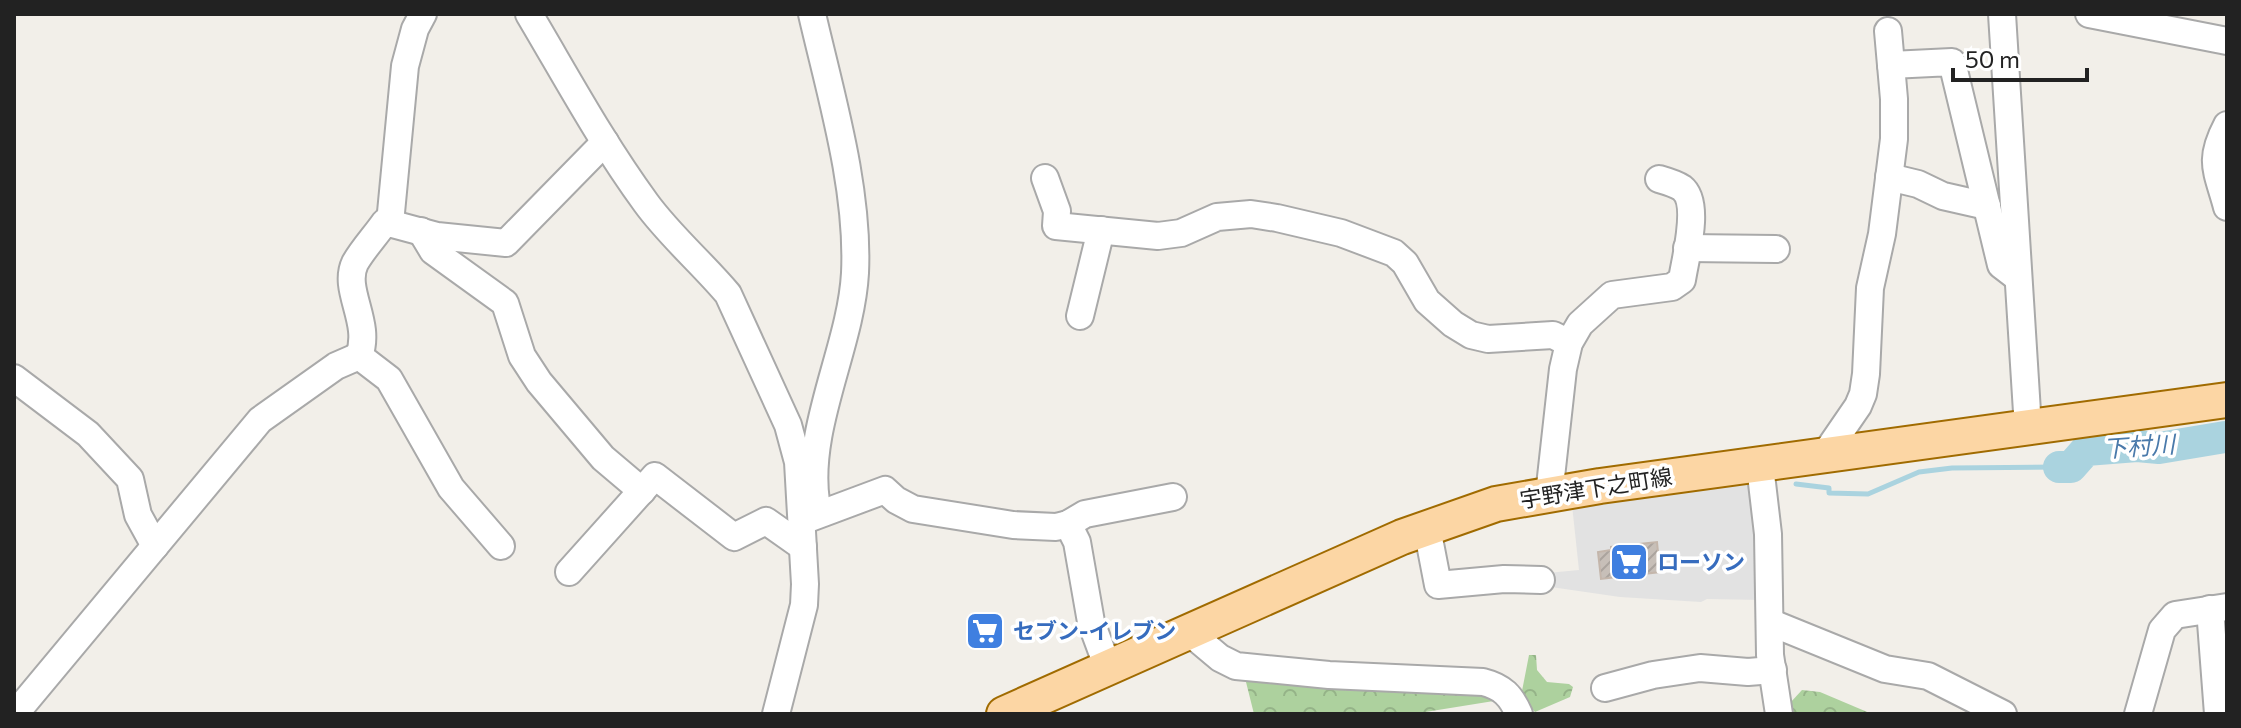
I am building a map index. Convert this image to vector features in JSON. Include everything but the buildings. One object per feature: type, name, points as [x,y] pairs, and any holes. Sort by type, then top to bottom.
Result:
[{"type":"main road","name":"宇野津下之町線","points":[[1004,714],[1402,537],[1496,504],[1600,486],[2227,400]]},
{"type":"street","points":[[390,223],[405,66],[415,29],[423,14]]},
{"type":"street","points":[[529,14],[605,142],[646,203],[728,294],[788,425],[810,518]]},
{"type":"street","points":[[776,714],[804,605],[803,547],[815,493],[821,430],[855,275],[846,164],[812,14]]},
{"type":"street","points":[[2002,14],[2028,428]]},
{"type":"street","points":[[2089,14],[2227,41]]},
{"type":"street","points":[[1823,457],[1863,394],[1870,288],[1882,234],[1894,125],[1888,31]]},
{"type":"street","points":[[1891,65],[1952,62],[2001,265],[2018,278]]},
{"type":"street","points":[[2227,125],[2217,143],[2214,160],[2227,207]]},
{"type":"street","points":[[15,714],[260,420],[336,366],[359,356],[363,345],[363,323],[351,281],[355,264],[385,222],[437,236],[506,243],[605,142]]},
{"type":"street","points":[[1889,177],[1918,184],[1943,196],[1987,206]]},
{"type":"street","points":[[1045,178],[1057,211],[1056,226],[1158,236],[1181,233],[1217,217],[1251,214],[1277,218],[1341,233],[1394,253],[1405,263],[1427,301],[1471,335],[1488,339],[1553,335],[1569,343]]},
{"type":"street","points":[[1549,495],[1563,369],[1569,343],[1580,324],[1612,295],[1672,287],[1682,280],[1692,221],[1690,196],[1681,187],[1659,179]]},
{"type":"street","points":[[1080,316],[1101,230]]},
{"type":"street","points":[[421,231],[433,251],[505,303],[522,356],[539,382],[603,458],[642,491]]},
{"type":"street","points":[[1687,248],[1776,249]]},
{"type":"street","points":[[359,356],[389,379],[451,488],[501,546]]},
{"type":"street","points":[[14,378],[88,434],[130,479],[138,515],[155,546]]},
{"type":"street","points":[[1760,466],[1768,534],[1770,655],[1779,714]]},
{"type":"street","points":[[569,572],[655,476],[734,537],[766,521],[803,547]]},
{"type":"street","points":[[810,518],[885,490],[913,509],[1013,525],[1056,527],[1085,514],[1173,497]]},
{"type":"street","points":[[1068,524],[1077,542],[1091,622],[1108,668]]},
{"type":"street","points":[[1427,528],[1438,585],[1504,579],[1541,580]]},
{"type":"street","points":[[2138,714],[2162,630],[2175,615],[2219,608],[2218,714]]},
{"type":"street","points":[[1771,625],[1885,669],[1928,676],[2003,714]]},
{"type":"street","points":[[1189,632],[1220,658],[1236,666],[1272,671],[1483,682],[1494,685],[1511,697],[1519,714]]},
{"type":"street","points":[[1605,688],[1653,675],[1700,668],[1748,672],[1773,670]]},
{"type":"green space","points":[[1529,655],[1536,655],[1537,670],[1547,682],[1573,687],[1570,697],[1535,712],[1521,696]]},
{"type":"green space","points":[[1245,678],[1494,691],[1500,700],[1413,714],[1254,714]]},
{"type":"green space","points":[[1802,690],[1820,692],[1872,714],[1789,714],[1790,703]]},
{"type":"shaded area","points":[[1753,484],[1762,600],[1707,599],[1701,602],[1620,597],[1537,585],[1537,574],[1579,570],[1572,505]],"holes":[[[1657,542],[1660,572],[1601,579],[1598,552],[1611,550],[1611,547]]]},
{"type":"waterway","name":"下村川","points":[[2059,467],[2071,467],[2086,450],[2137,446],[2159,448],[2225,437]]},
{"type":"waterway","points":[[1796,484],[1829,488],[1829,493],[1868,494],[1919,472],[1952,468],[2059,467]]},
{"type":"place","name":"ローソン","points":[[1629,562]]},
{"type":"place","name":"セブン-イレブン","points":[[985,631]]}]
